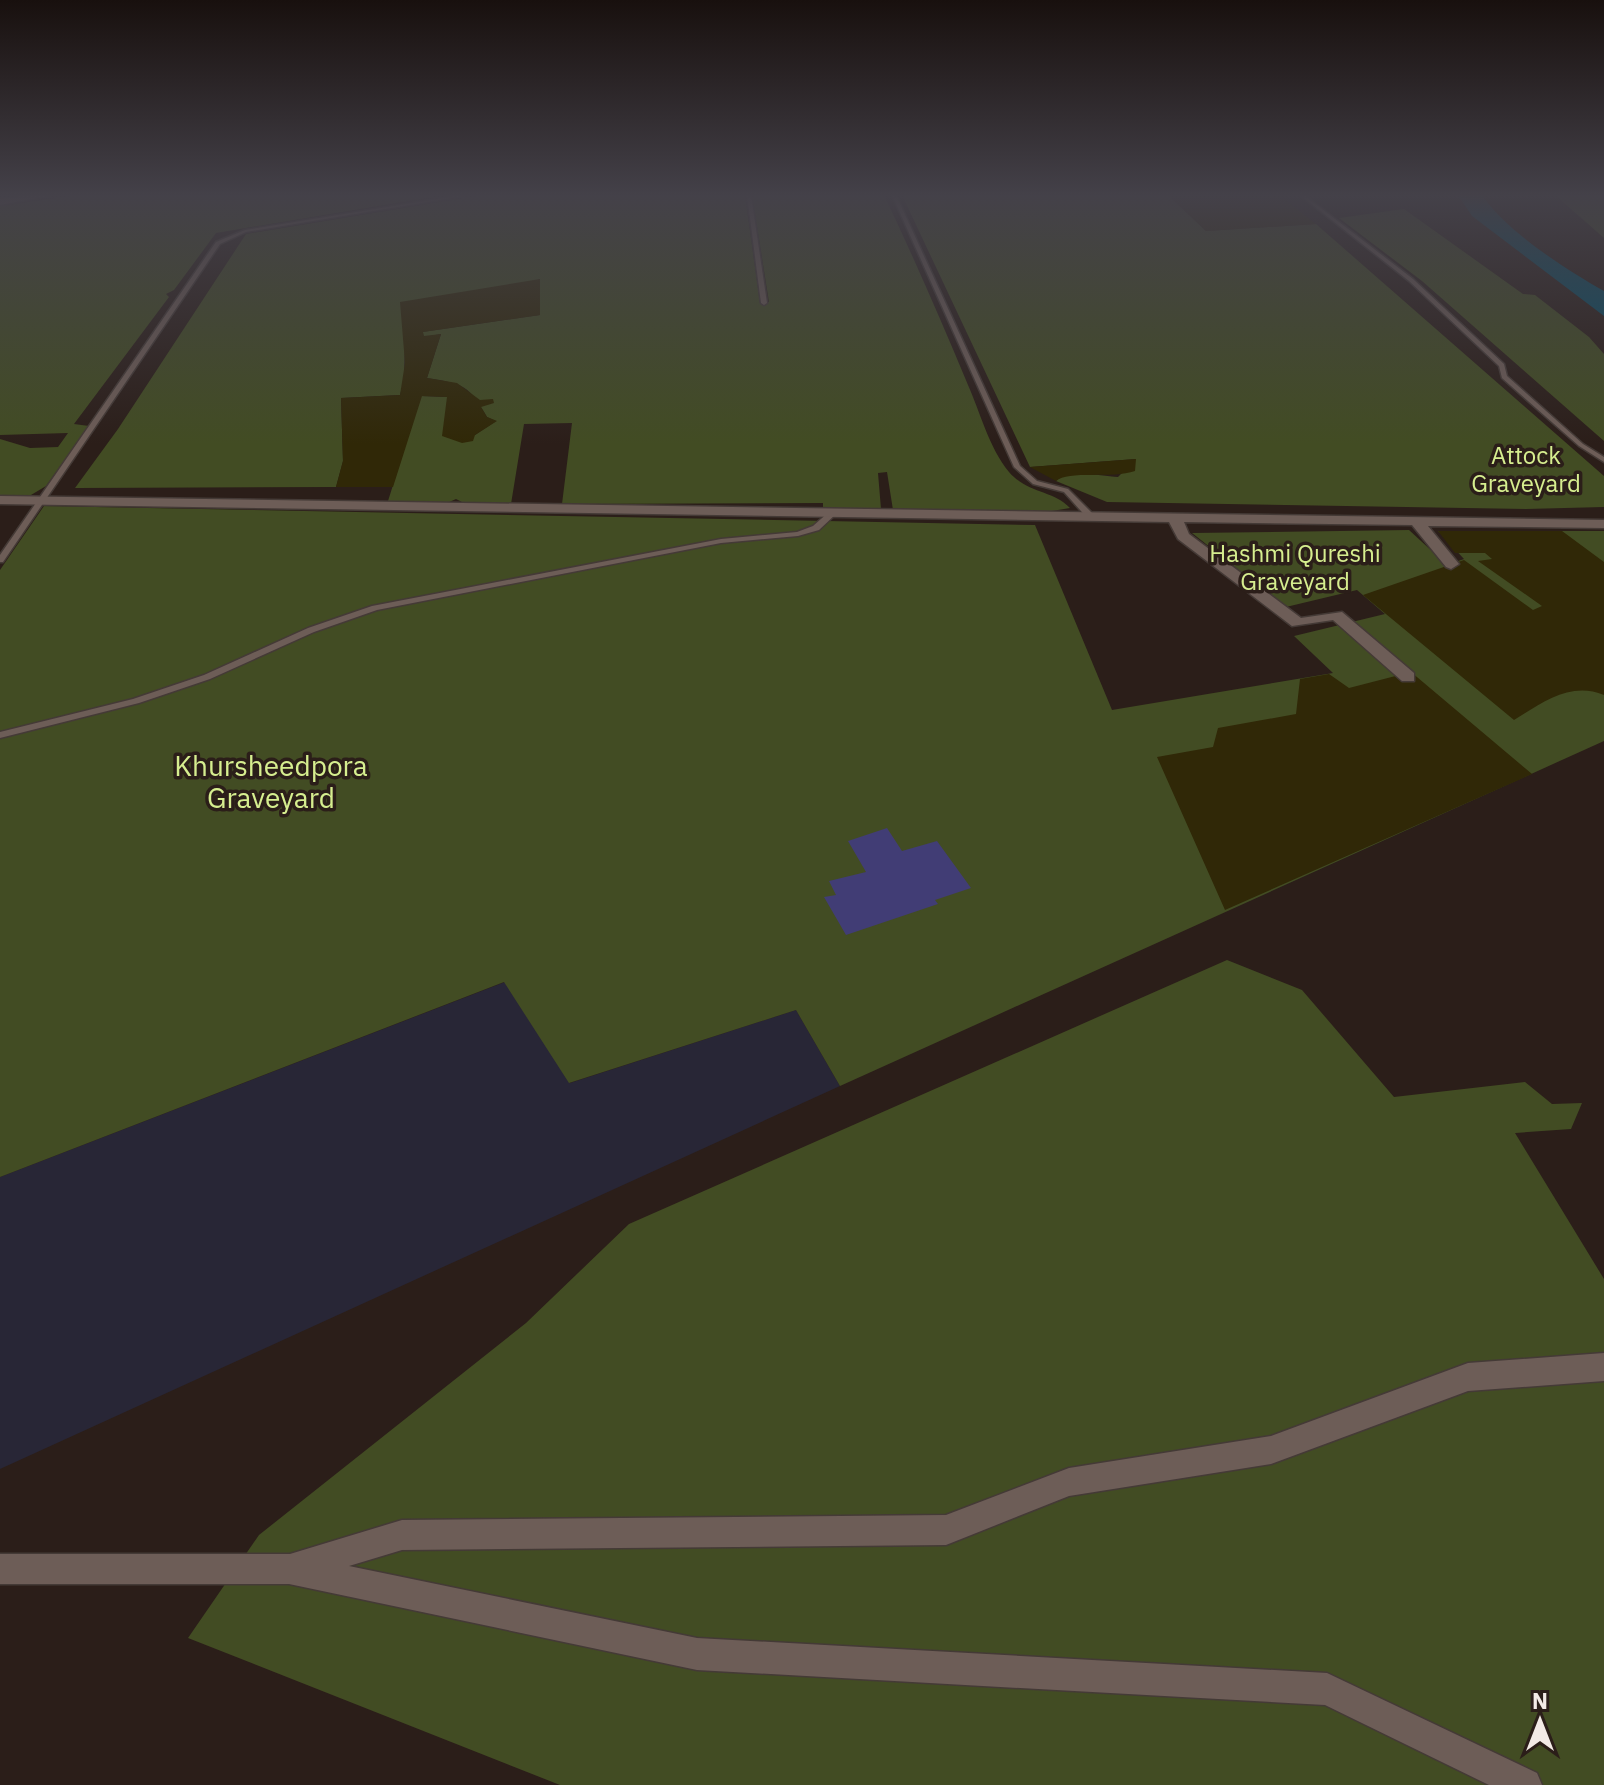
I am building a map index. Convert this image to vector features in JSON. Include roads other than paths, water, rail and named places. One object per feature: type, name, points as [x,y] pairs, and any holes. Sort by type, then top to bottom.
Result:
[{"type":"street","points":[[0,500],[1604,524]]},
{"type":"street","points":[[1175,519],[1183,536],[1298,623],[1336,615],[1408,677]]},
{"type":"street","points":[[1417,522],[1451,564]]},
{"type":"street","points":[[289,1569],[402,1535],[946,1530],[1069,1482],[1271,1450],[1468,1377],[1604,1367]]},
{"type":"street","points":[[0,1569],[289,1569],[697,1654],[1327,1689],[1525,1785]]},
{"type":"lane","points":[[0,560],[194,278]]},
{"type":"lane","points":[[761,278],[764,303]]},
{"type":"lane","points":[[932,278],[1017,467],[1035,483],[1066,490],[1092,518]]},
{"type":"lane","points":[[1409,278],[1502,365],[1504,377],[1581,445],[1604,460]]},
{"type":"lane","points":[[0,735],[136,701],[193,682],[311,630],[375,608],[721,541],[798,534],[816,528],[833,513]]},
{"type":"water","points":[[1554,278],[1584,278],[1604,291],[1604,316]]},
{"type":"park label","name":"Attock Graveyard","points":[[1526,469]]},
{"type":"park label","name":"Hashmi Qureshi Graveyard","points":[[1295,567]]},
{"type":"park label","name":"Khursheedpora Graveyard","points":[[271,781]]}]
